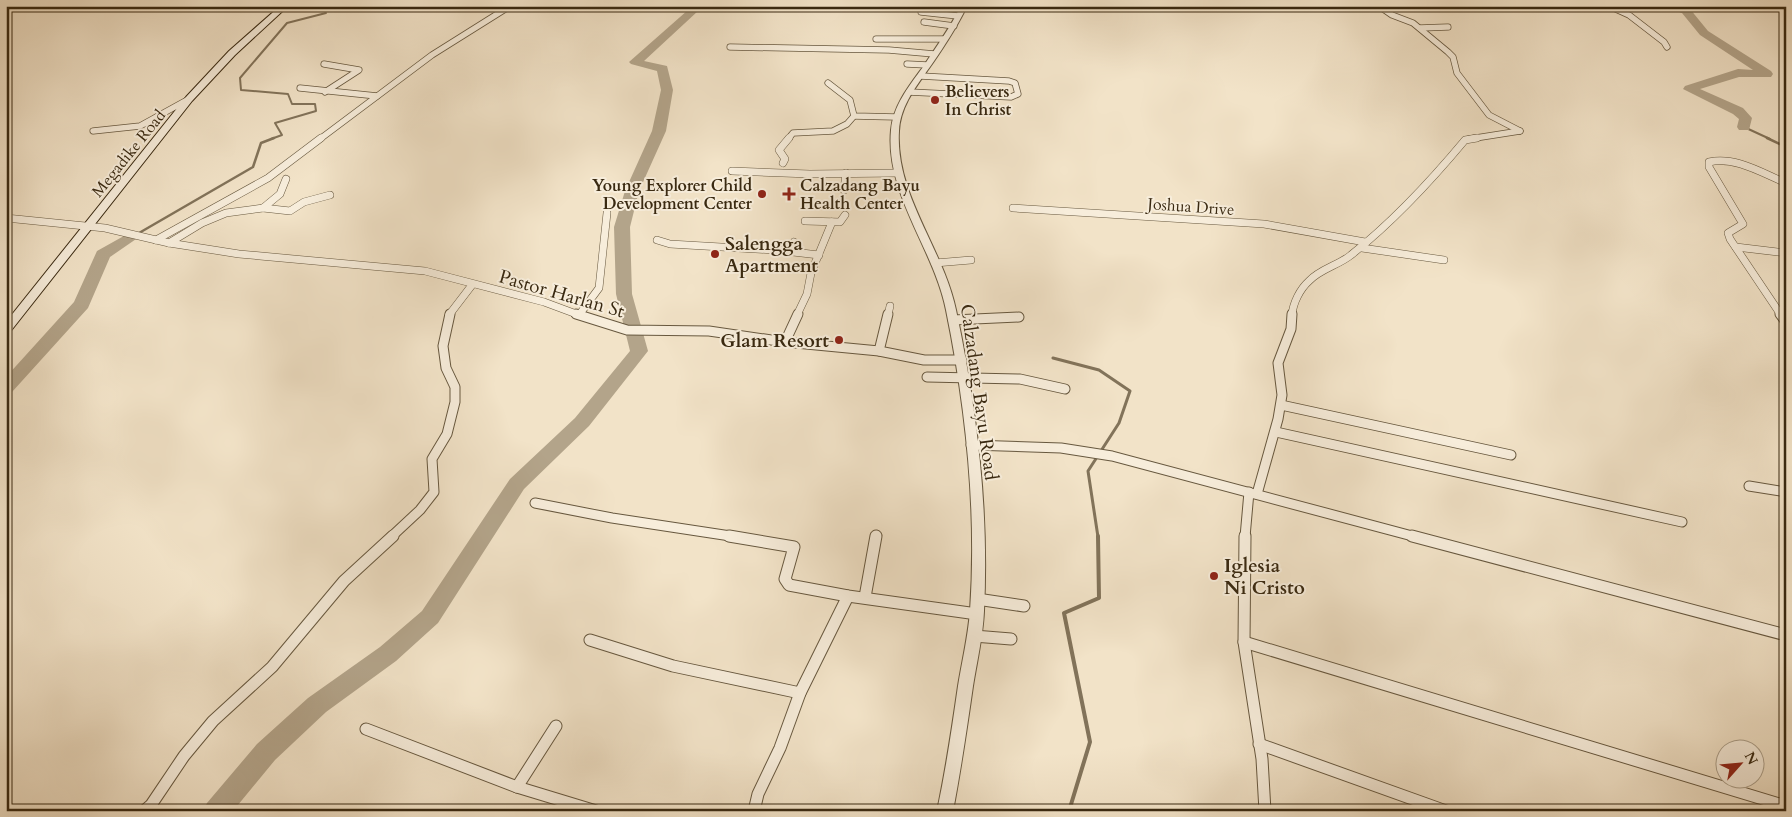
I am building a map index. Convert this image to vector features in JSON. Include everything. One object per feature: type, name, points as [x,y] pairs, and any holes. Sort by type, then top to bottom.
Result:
[{"type":"main road","name":"Megadike Road","points":[[6,330],[189,99],[232,53],[285,6]]},
{"type":"street","points":[[156,240],[268,178],[432,56],[510,6]]},
{"type":"street","points":[[936,6],[959,15]]},
{"type":"street","points":[[1266,811],[1264,776],[1244,642],[1244,549],[1253,493],[1276,432],[1281,405],[1281,383],[1278,363],[1291,328],[1293,308],[1310,280],[1330,269],[1387,225],[1419,193],[1465,140],[1520,131],[1489,115],[1457,73],[1453,57],[1420,28],[1388,14],[1379,6]]},
{"type":"street","points":[[1609,6],[1629,15],[1664,42],[1666,47]]},
{"type":"street","points":[[921,12],[959,15]]},
{"type":"street","points":[[924,22],[959,15]]},
{"type":"street","name":"Calzadang Bayu Road","points":[[945,811],[977,614],[978,501],[962,360],[950,301],[898,173],[894,135],[896,116],[909,92],[959,15]]},
{"type":"street","points":[[1420,28],[1448,26]]},
{"type":"street","points":[[876,39],[944,39]]},
{"type":"street","points":[[730,47],[889,50],[934,54]]},
{"type":"street","points":[[324,64],[359,70],[325,92]]},
{"type":"street","points":[[907,64],[927,65]]},
{"type":"street","points":[[909,92],[1011,97],[1018,94],[1015,83],[1009,81],[962,80],[921,76]]},
{"type":"street","points":[[828,83],[850,100],[854,116]]},
{"type":"street","points":[[300,88],[377,96]]},
{"type":"street","points":[[93,131],[140,126],[189,99]]},
{"type":"street","points":[[782,163],[785,159],[779,150],[793,133],[838,130],[845,126],[854,116],[896,116]]},
{"type":"street","points":[[1786,183],[1737,164],[1719,160],[1709,162],[1709,167],[1743,224],[1728,233],[1786,322]]},
{"type":"street","points":[[732,171],[810,174],[898,173]]},
{"type":"street","points":[[844,190],[846,173]]},
{"type":"street","points":[[263,208],[280,194],[286,179]]},
{"type":"street","points":[[170,243],[191,229],[222,215],[250,207],[290,210],[304,202],[330,195]]},
{"type":"street","name":"Joshua Drive","points":[[1013,208],[1264,224],[1444,260]]},
{"type":"street","points":[[579,314],[599,288],[607,213]]},
{"type":"street","points":[[804,221],[841,222],[845,215]]},
{"type":"street","points":[[6,218],[89,226]]},
{"type":"street","points":[[785,342],[807,294],[811,273],[832,222]]},
{"type":"street","name":"Pastor Harlan St","points":[[89,226],[170,243],[239,254],[425,271],[445,275],[472,285],[544,302],[610,326],[627,330],[709,331],[785,342],[879,351],[924,360],[962,360]]},
{"type":"street","points":[[657,240],[662,243],[680,245],[791,251],[819,255]]},
{"type":"street","points":[[791,251],[794,242]]},
{"type":"street","points":[[1736,248],[1786,253]]},
{"type":"street","points":[[935,263],[970,260]]},
{"type":"street","points":[[144,811],[151,805],[184,756],[213,721],[272,667],[344,581],[420,510],[434,492],[432,459],[447,434],[455,402],[455,387],[446,368],[443,346],[448,317],[457,302],[472,285]]},
{"type":"street","points":[[879,351],[890,306]]},
{"type":"street","points":[[954,320],[1019,317]]},
{"type":"street","points":[[927,377],[1020,379],[1065,389]]},
{"type":"street","points":[[1281,405],[1511,455]]},
{"type":"street","points":[[1276,432],[1682,522]]},
{"type":"street","points":[[971,444],[1061,448],[1112,456],[1786,634]]},
{"type":"street","points":[[1749,486],[1786,492]]},
{"type":"street","points":[[534,502],[603,516],[791,545],[794,547],[785,578],[786,582],[848,596],[977,614]]},
{"type":"street","points":[[865,597],[876,536]]},
{"type":"street","points":[[754,811],[758,794],[780,748],[800,693],[848,596]]},
{"type":"street","points":[[977,599],[1024,606]]},
{"type":"street","points":[[974,636],[1011,639]]},
{"type":"street","points":[[590,640],[673,666],[800,693]]},
{"type":"street","points":[[1244,642],[1786,806]]},
{"type":"street","points":[[517,787],[556,726]]},
{"type":"street","points":[[366,729],[517,787],[596,811]]},
{"type":"street","points":[[1259,744],[1446,811]]},
{"type":"waterway","points":[[271,139],[282,135],[275,123],[316,111],[315,104],[292,104],[288,94],[241,90],[240,78],[287,23],[326,13],[321,6]]},
{"type":"waterway","points":[[216,811],[266,752],[317,705],[388,654],[430,617],[449,591],[481,536],[517,484],[582,422],[639,351],[624,294],[622,227],[632,191],[659,131],[667,90],[663,69],[635,62],[693,11],[694,6]]},
{"type":"waterway","points":[[1667,6],[1686,11],[1704,33],[1767,74],[1738,73],[1689,89],[1738,111],[1746,118],[1744,127]]},
{"type":"waterway","points":[[1744,127],[1770,139]]},
{"type":"waterway","points":[[139,233],[253,167],[261,143],[274,138]]},
{"type":"waterway","points":[[1767,138],[1786,147]]},
{"type":"waterway","points":[[6,388],[82,304],[103,254],[131,237]]},
{"type":"waterway","points":[[1053,358],[1099,370],[1130,391],[1119,423],[1088,471],[1098,537]]},
{"type":"waterway","points":[[1069,811],[1090,742],[1064,613],[1099,598],[1098,536]]},
{"type":"place","name":"Believers In Christ","points":[[935,100]]},
{"type":"place","name":"Young Explorer Child Development Center","points":[[762,194]]},
{"type":"place","name":"Calzadang Bayu Health Center","points":[[789,194]]},
{"type":"place","name":"Salengga Apartment","points":[[715,254]]},
{"type":"place","name":"Glam Resort","points":[[839,340]]},
{"type":"place","name":"Iglesia Ni Cristo","points":[[1214,576]]}]
